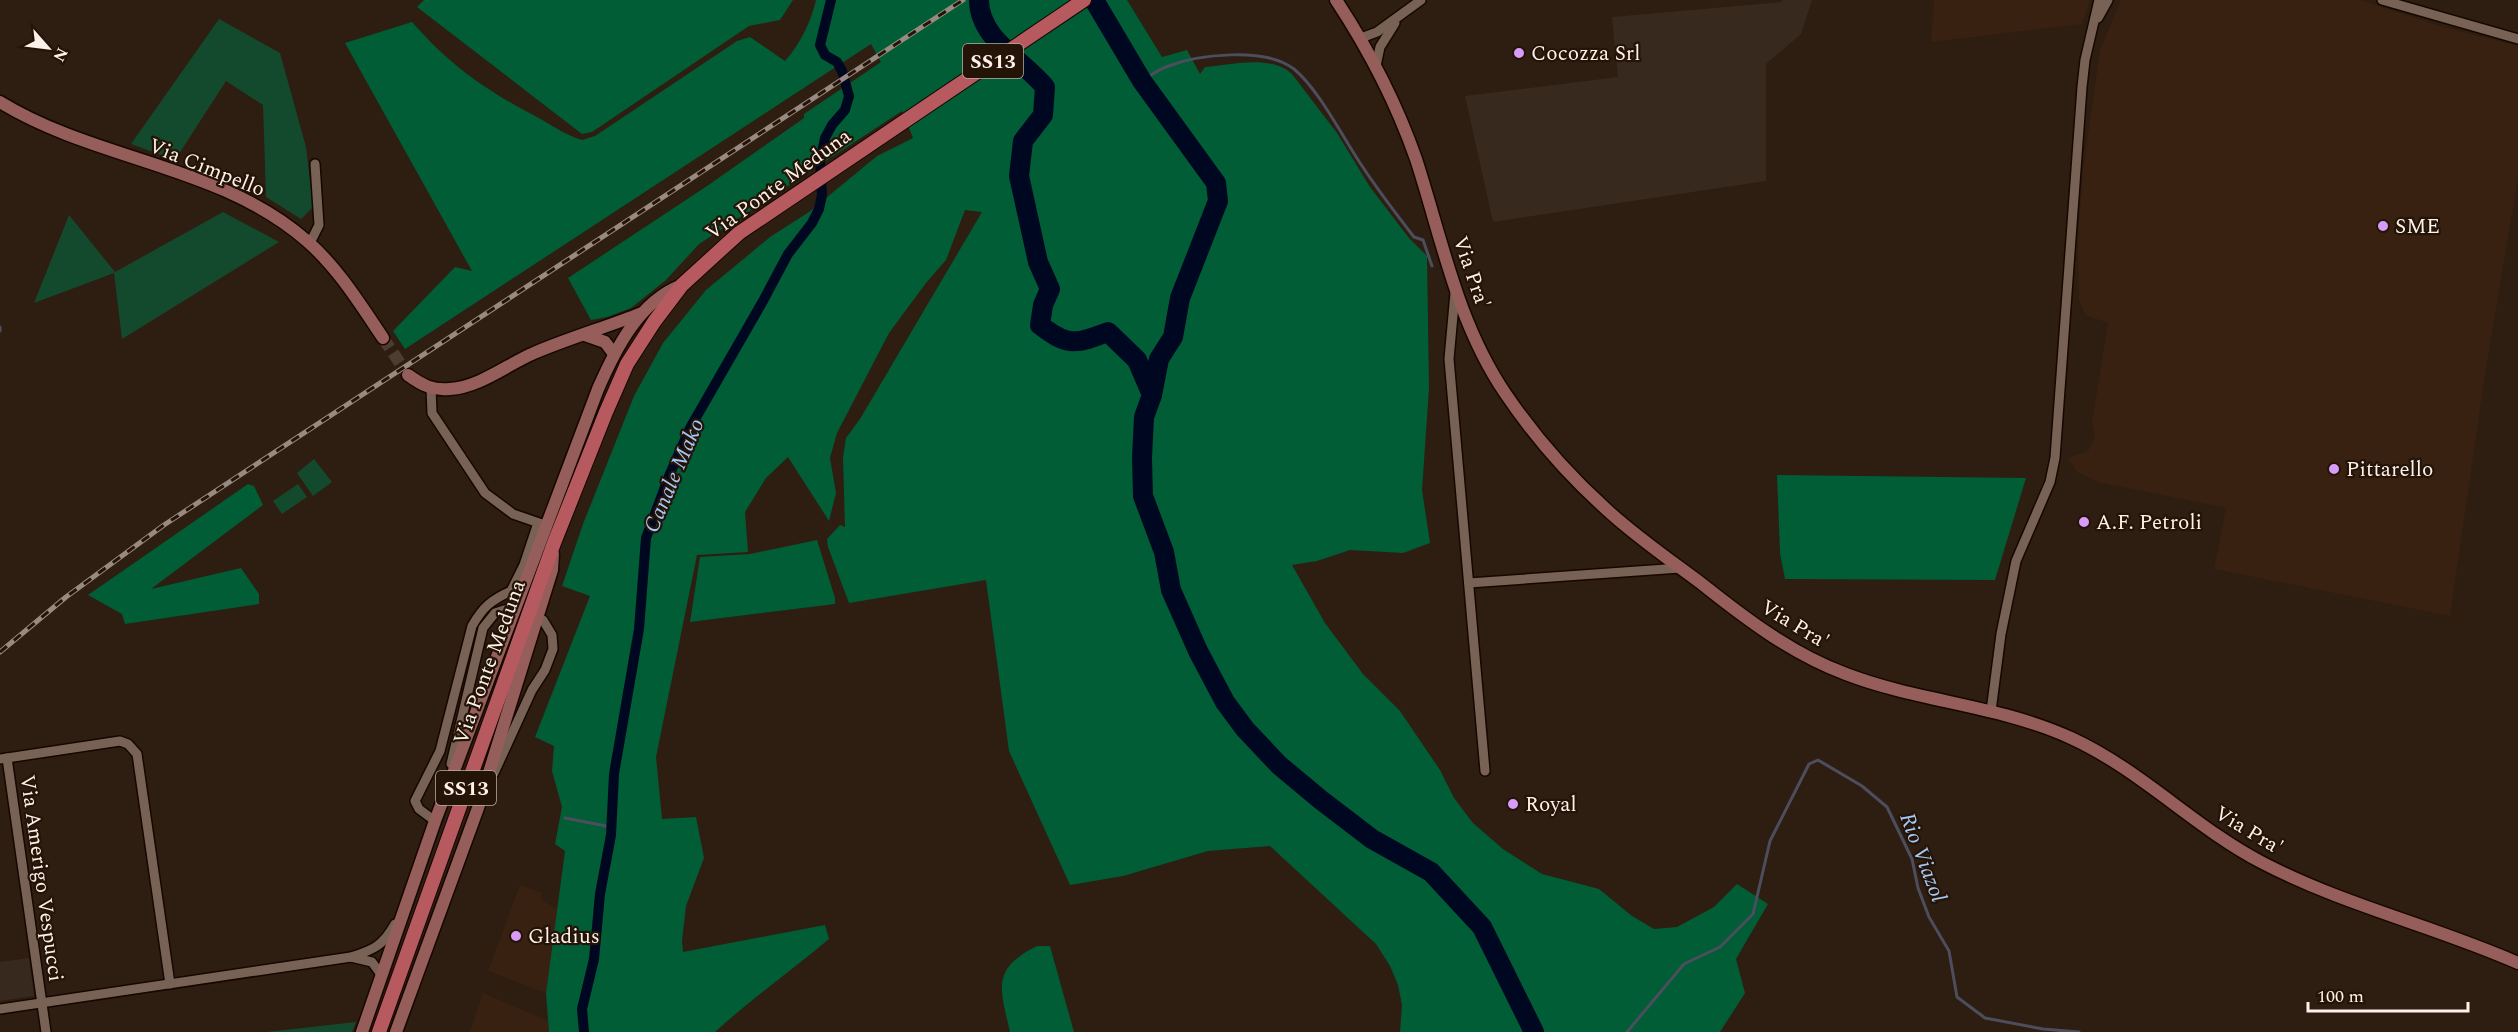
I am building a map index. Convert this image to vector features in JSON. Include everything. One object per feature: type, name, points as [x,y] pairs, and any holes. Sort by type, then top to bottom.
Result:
[{"type":"main road","name":"Via Ponte Meduna","points":[[379,1032],[554,543],[627,364],[654,322],[682,285],[739,233],[1084,0]]},
{"type":"street","name":"Via Pra'","points":[[1336,0],[1376,66],[1415,158],[1455,293],[1484,357],[1503,390],[1542,445],[1609,512],[1778,640],[1843,674],[1880,686],[2039,724],[2117,762],[2156,789],[2206,829],[2285,874],[2325,891],[2483,947],[2518,963]]},
{"type":"street","points":[[1361,38],[1377,32],[1421,0]]},
{"type":"street","points":[[1990,711],[2001,634],[2016,561],[2050,482],[2055,458],[2082,87],[2085,60],[2099,0]]},
{"type":"street","points":[[2095,23],[2108,0]]},
{"type":"street","points":[[2382,0],[2518,39]]},
{"type":"street","points":[[1376,66],[1380,47],[1387,34],[1407,10]]},
{"type":"street","name":"Via Cimpello","points":[[3,104],[81,141],[237,195],[270,213],[310,243],[338,273],[383,338]]},
{"type":"street","points":[[310,243],[319,225],[315,164]]},
{"type":"street","name":"Via Ponte Meduna","points":[[435,821],[419,809],[415,801],[440,751],[472,626],[482,609],[497,597],[511,591],[614,354],[644,313],[665,291],[682,285]]},
{"type":"street","points":[[1455,293],[1449,359],[1485,771]]},
{"type":"street","points":[[408,375],[422,385],[431,388],[451,389],[466,385],[535,352],[644,313]]},
{"type":"street","points":[[585,335],[605,342],[614,354]]},
{"type":"street","points":[[431,388],[432,413],[485,493],[513,514],[542,524]]},
{"type":"street","name":"Via Ponte Meduna","points":[[362,1032],[542,524]]},
{"type":"street","name":"Via Ponte Meduna","points":[[396,1032],[478,808],[552,570],[554,543]]},
{"type":"street","points":[[1469,583],[1680,568]]},
{"type":"street","name":"Via Ponte Meduna","points":[[444,799],[483,628],[495,612],[510,608]]},
{"type":"street","points":[[478,808],[553,649],[552,635],[543,620]]},
{"type":"street","name":"Via Amerigo Vespucci","points":[[46,1032],[3,759],[120,741],[133,748],[137,754],[170,984]]},
{"type":"street","name":"Via Ponte Meduna","points":[[297,965],[351,957],[375,949],[383,942],[407,904]]},
{"type":"street","points":[[351,957],[372,962],[382,976]]},
{"type":"street","name":"Via Amerigo Vespucci","points":[[0,1009],[297,965]]},
{"type":"shaded area","points":[[1782,0],[1812,0],[1801,34],[1766,64],[1766,181],[1493,222],[1465,96],[1618,77],[1612,17],[1782,2]]},
{"type":"shaded area","points":[[1934,0],[2090,0],[2082,24],[1931,42]]},
{"type":"shaded area","points":[[2121,0],[2360,0],[2443,27],[2518,46],[2518,179],[2485,374],[2450,616],[2214,569],[2226,508],[2098,482],[2077,472],[2068,458],[2088,451],[2095,437],[2092,423],[2108,323],[2085,315],[2079,300],[2078,239],[2083,170],[2100,50]]},
{"type":"shaded area","points":[[520,885],[542,893],[541,900],[558,909],[546,993],[488,971]]},
{"type":"shaded area","points":[[29,958],[34,996],[0,1001],[0,962]]},
{"type":"shaded area","points":[[483,993],[548,1021],[549,1032],[470,1032]]},
{"type":"green space","points":[[424,0],[793,0],[780,20],[749,26],[592,132],[582,134],[417,7]]},
{"type":"green space","points":[[816,0],[1127,0],[1162,57],[1187,50],[1200,74],[1205,67],[1262,62],[1283,68],[1292,74],[1337,133],[1370,187],[1409,238],[1427,256],[1429,388],[1422,490],[1430,543],[1403,553],[1350,550],[1317,561],[1292,565],[1325,623],[1363,674],[1400,711],[1440,770],[1454,798],[1473,823],[1503,849],[1542,874],[1599,889],[1632,916],[1654,929],[1677,927],[1714,907],[1737,884],[1768,904],[1736,959],[1745,993],[1720,1032],[1400,1032],[1402,1005],[1398,985],[1390,966],[1376,944],[1270,846],[1208,851],[1123,876],[1070,885],[1009,751],[986,580],[849,603],[828,547],[827,539],[840,525],[845,527],[843,458],[846,438],[860,419],[982,212],[965,210],[946,260],[889,333],[837,433],[830,458],[836,493],[829,521],[788,457],[766,478],[745,512],[748,552],[697,555],[656,757],[662,819],[696,817],[704,858],[686,906],[683,952],[825,925],[829,939],[715,1032],[549,1032],[546,993],[565,851],[555,844],[562,807],[552,771],[554,746],[535,737],[590,596],[562,586],[583,524],[634,396],[663,343],[706,290],[770,237],[809,212],[877,156],[913,138],[902,111],[699,244],[666,280],[631,308],[591,320],[568,278],[707,186],[804,118],[804,114],[881,62],[871,44],[405,349],[393,331],[455,267],[472,271],[345,43],[412,22],[441,52],[485,87],[559,130],[582,140],[595,136],[737,41],[750,37],[785,61],[804,32]]},
{"type":"green space","points":[[219,19],[280,53],[306,147],[313,207],[301,219],[266,197],[263,105],[226,81],[175,160],[131,144]]},
{"type":"green space","points":[[223,212],[279,242],[122,339],[114,273],[34,303],[69,215],[115,272]]},
{"type":"green space","points":[[314,459],[332,482],[313,496],[297,473]]},
{"type":"green space","points":[[1777,475],[2026,478],[1995,580],[1785,579],[1780,553]]},
{"type":"green space","points":[[248,484],[254,486],[263,505],[151,589],[241,568],[259,594],[259,604],[125,624],[122,614],[88,595]]},
{"type":"green space","points":[[298,484],[307,497],[282,514],[273,501]]},
{"type":"green space","points":[[817,540],[835,604],[690,622],[700,557],[750,554]]},
{"type":"green space","points":[[1037,946],[1050,946],[1074,1032],[1010,1032],[1002,981],[1012,963],[1022,954]]},
{"type":"green space","points":[[356,1022],[352,1032],[267,1032]]},
{"type":"waterway","name":"Canale Mako","points":[[584,1032],[582,1009],[594,959],[600,894],[611,835],[614,774],[639,629],[646,538],[690,428],[788,254],[812,223],[819,209],[822,195],[820,162],[825,138],[832,125],[845,110],[849,96],[837,62],[825,55],[820,45],[831,0]]},
{"type":"waterway","points":[[979,0],[981,14],[994,38],[1045,87],[1043,115],[1023,141],[1019,176],[1038,262],[1050,289],[1043,305],[1040,325],[1058,337],[1073,341],[1108,332],[1137,360],[1152,395],[1144,417],[1143,496],[1164,552],[1171,590],[1198,651],[1225,702],[1245,729],[1279,765],[1321,800],[1372,839],[1431,872],[1482,927],[1534,1032]]},
{"type":"waterway","points":[[1094,0],[1142,81],[1216,183],[1218,201],[1180,298],[1173,337],[1159,359],[1152,395]]},
{"type":"waterway","points":[[1142,81],[1157,71],[1180,62],[1213,56],[1250,55],[1282,62],[1294,69],[1319,98],[1391,207],[1414,237],[1423,240],[1432,266]]},
{"type":"waterway","name":"Rio Viazol","points":[[1627,1032],[1684,964],[1720,947],[1753,914],[1770,841],[1809,764],[1818,760],[1862,786],[1887,807],[1912,859],[1918,888],[1929,917],[1949,951],[1957,997],[1985,1018],[2043,1029],[2079,1032]]},
{"type":"waterway","points":[[565,818],[611,827]]},
{"type":"tunnel","points":[[383,338],[408,375]]},
{"type":"railway","points":[[0,652],[66,597],[164,525],[963,0]]},
{"type":"place","name":"Cocozza Srl","points":[[1519,53]]},
{"type":"place","name":"SME","points":[[2383,226]]},
{"type":"place","name":"Pittarello","points":[[2334,469]]},
{"type":"place","name":"A.F. Petroli","points":[[2084,522]]},
{"type":"place","name":"Royal","points":[[1513,804]]},
{"type":"place","name":"Gladius","points":[[516,936]]}]
